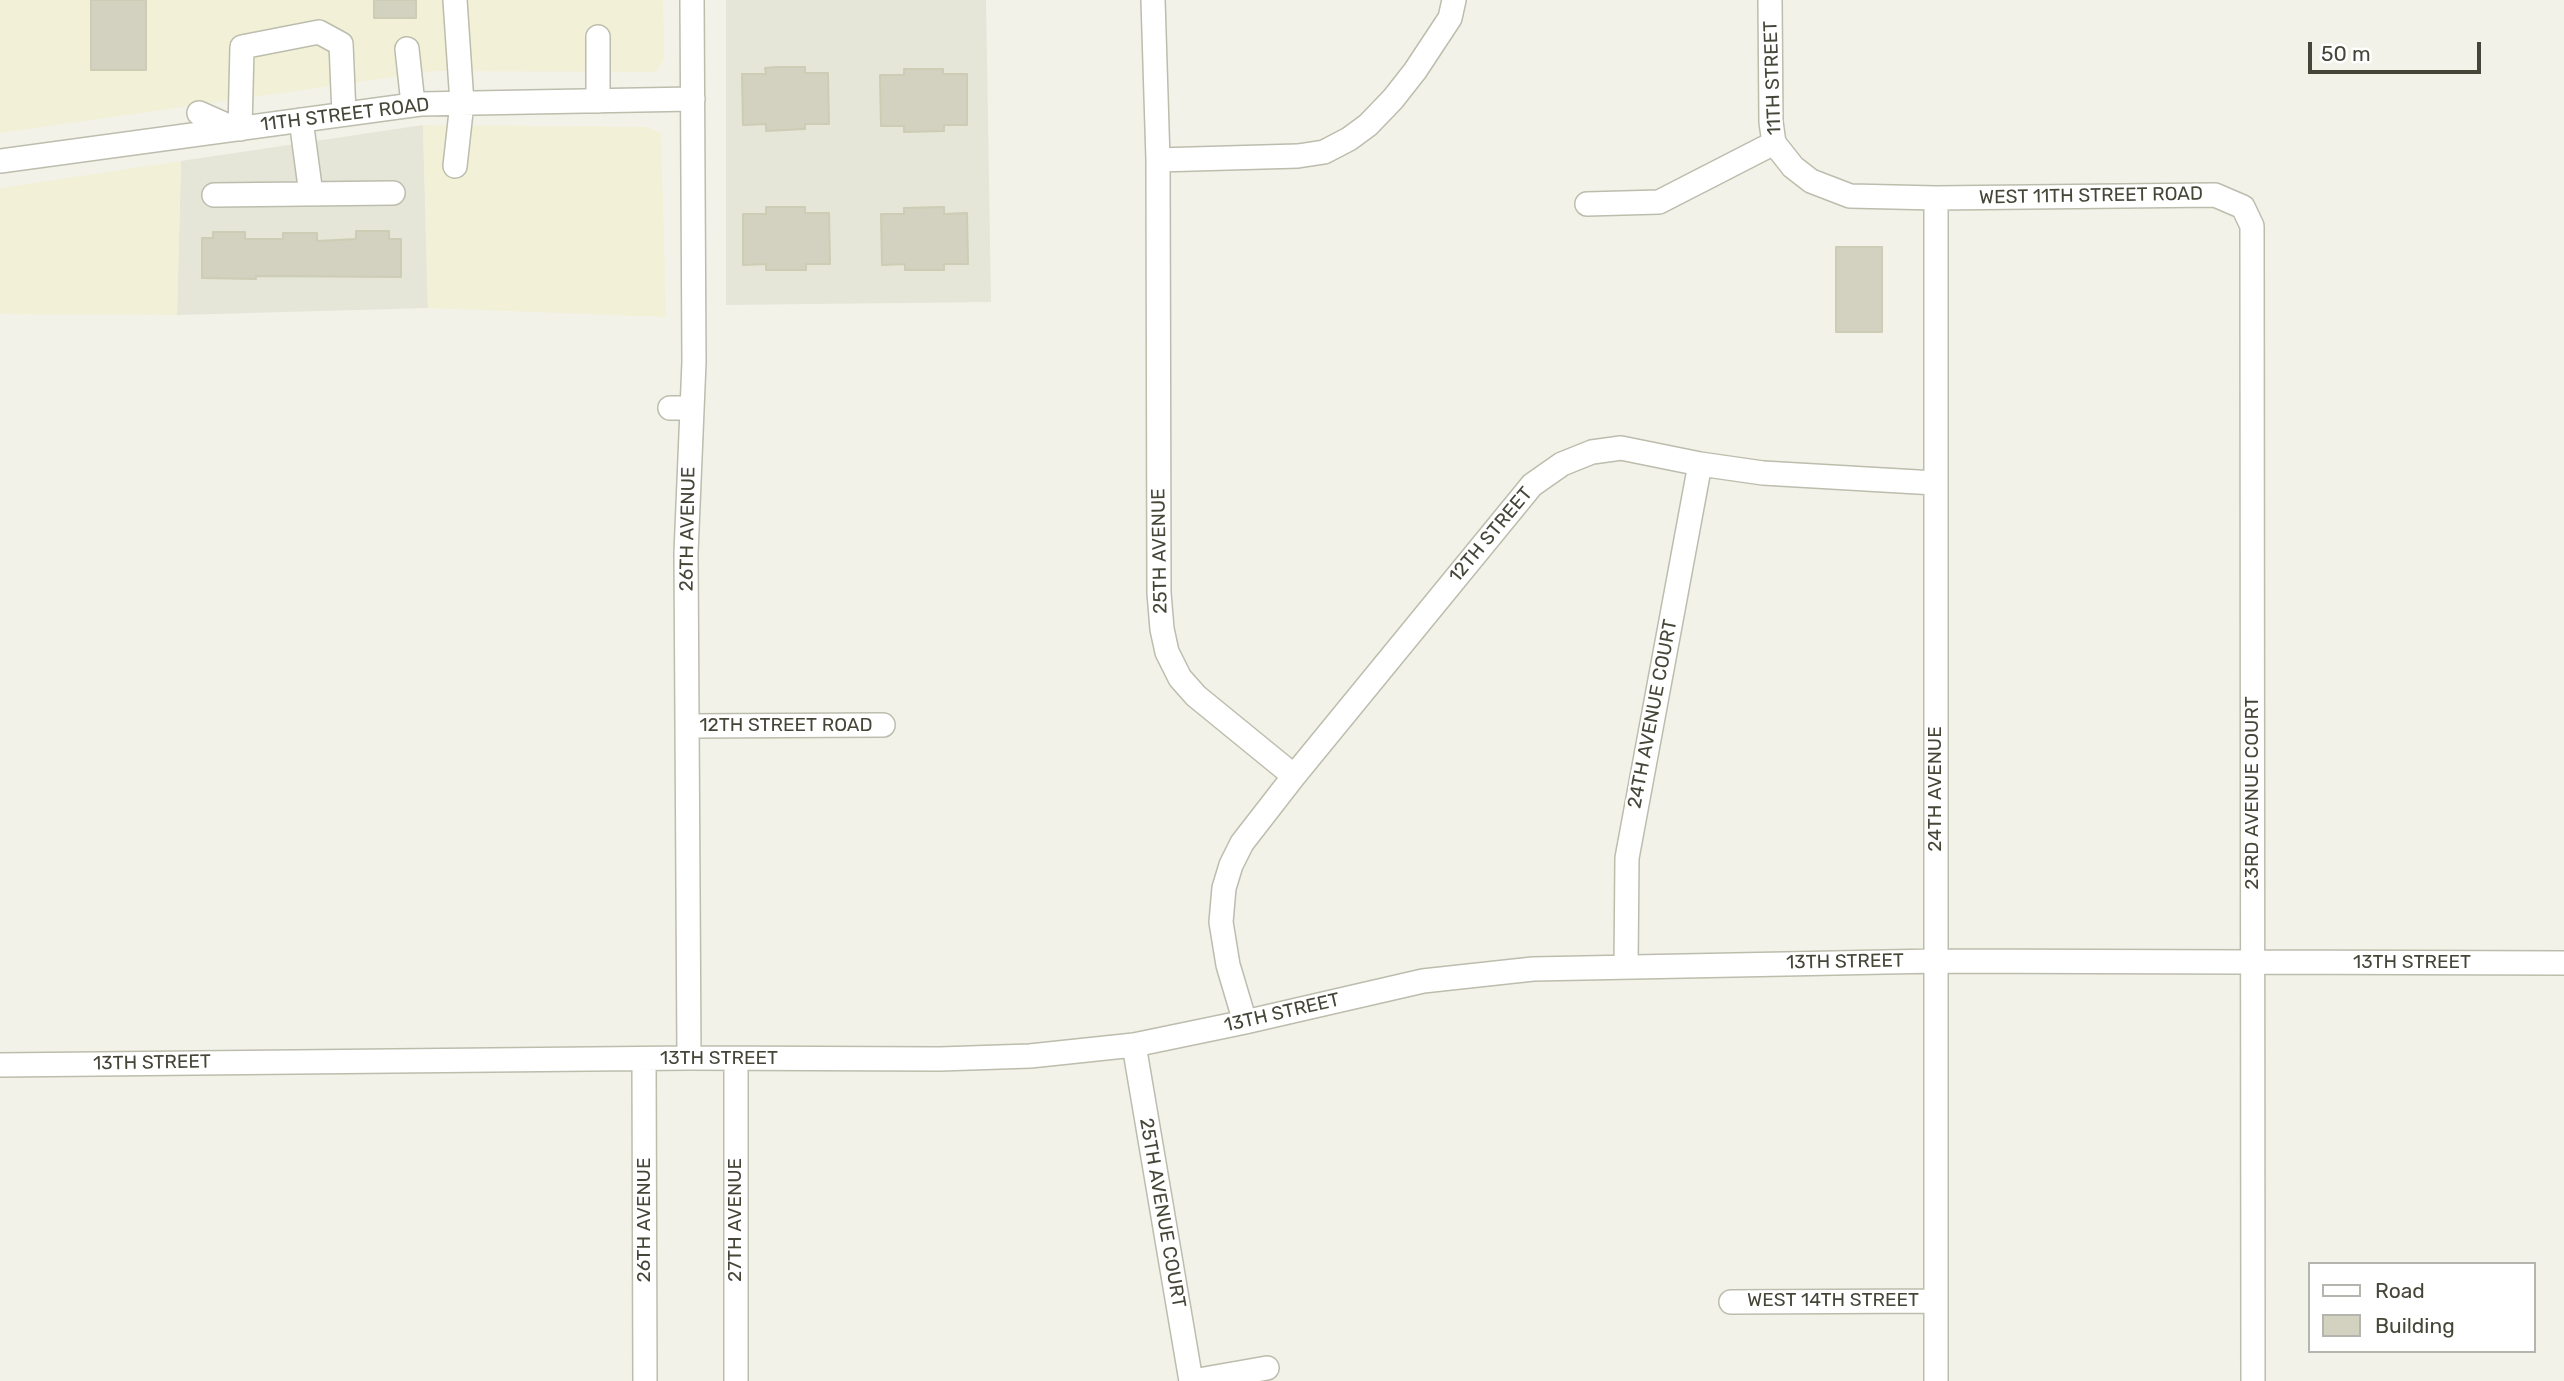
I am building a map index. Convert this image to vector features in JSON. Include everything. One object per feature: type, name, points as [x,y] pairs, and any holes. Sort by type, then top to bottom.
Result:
[{"type":"street","points":[[455,0],[462,103],[456,166]]},
{"type":"street","name":"26TH AVENUE","points":[[689,1058],[679,758],[688,726],[681,408],[693,99],[692,0]]},
{"type":"street","name":"25TH AVENUE","points":[[1153,0],[1157,160],[1159,593],[1162,629],[1167,652],[1180,678],[1196,696],[1294,776]]},
{"type":"street","points":[[1157,160],[1298,156],[1324,152],[1349,139],[1368,125],[1415,71],[1450,18],[1454,0]]},
{"type":"street","name":"11TH STREET","points":[[1770,0],[1770,122],[1774,143],[1793,167],[1811,181],[1850,196],[1936,198]]},
{"type":"street","points":[[199,113],[238,129],[242,47],[319,32],[341,44],[344,114]]},
{"type":"street","points":[[598,37],[598,101]]},
{"type":"street","points":[[407,49],[414,104]]},
{"type":"street","name":"11TH STREET ROAD","points":[[0,161],[414,104],[693,99]]},
{"type":"street","points":[[301,120],[311,194]]},
{"type":"street","points":[[1587,204],[1659,202],[1774,143]]},
{"type":"street","points":[[214,195],[393,193]]},
{"type":"street","name":"WEST 11TH STREET ROAD","points":[[1936,198],[2214,195],[2243,207]]},
{"type":"street","name":"24TH AVENUE","points":[[1936,198],[1936,1381]]},
{"type":"street","name":"23RD AVENUE COURT","points":[[2243,207],[2252,226],[2253,1381]]},
{"type":"street","name":"12TH STREET","points":[[1294,776],[1532,485],[1562,464],[1592,452],[1621,448],[1763,474],[1935,483]]},
{"type":"street","name":"24TH AVENUE COURT","points":[[1626,966],[1626,858],[1700,464]]},
{"type":"street","name":"12TH STREET ROAD","points":[[688,726],[883,725]]},
{"type":"street","points":[[1245,1022],[1224,943],[1221,922],[1224,888],[1242,843],[1294,776]]},
{"type":"street","name":"13TH STREET","points":[[0,1065],[1017,1057],[1134,1045],[1423,981],[1533,969],[1936,961],[2564,963]]},
{"type":"street","name":"25TH AVENUE COURT","points":[[1134,1045],[1192,1381]]},
{"type":"street","name":"26TH AVENUE","points":[[645,1059],[645,1381]]},
{"type":"street","name":"27TH AVENUE","points":[[736,1059],[736,1381]]},
{"type":"street","name":"WEST 14TH STREET","points":[[1731,1302],[1936,1301]]},
{"type":"street","points":[[1192,1381],[1267,1368]]},
{"type":"shaded area","points":[[0,0],[663,0],[664,59],[656,72],[436,71],[0,133]]},
{"type":"shaded area","points":[[726,0],[986,0],[991,302],[726,305]]},
{"type":"shaded area","points":[[423,125],[428,308],[177,315],[181,161]]},
{"type":"shaded area","points":[[423,125],[647,127],[661,133],[666,317],[428,308]]},
{"type":"shaded area","points":[[181,161],[177,315],[0,314],[0,188]]},
{"type":"building","points":[[91,0],[146,0],[146,70],[91,70]]},
{"type":"building","points":[[374,0],[416,0],[416,18],[374,18]]},
{"type":"building","points":[[805,67],[805,73],[828,73],[829,124],[805,124],[805,129],[766,131],[766,124],[743,125],[742,74],[766,74],[765,68]]},
{"type":"building","points":[[904,69],[943,69],[943,74],[967,74],[967,125],[944,125],[944,131],[904,132],[904,126],[881,126],[880,75],[904,75]]},
{"type":"building","points":[[766,207],[805,207],[805,213],[829,213],[830,264],[806,264],[806,270],[766,270],[766,264],[743,265],[743,214],[766,214]]},
{"type":"building","points":[[944,207],[944,214],[967,213],[968,264],[944,264],[944,270],[905,270],[905,264],[882,265],[881,214],[904,214],[904,208]]},
{"type":"building","points":[[356,231],[389,231],[389,239],[401,239],[401,277],[202,278],[202,238],[213,238],[213,232],[245,232],[245,239],[283,239],[283,233],[317,233],[317,241],[356,239]]},
{"type":"building","points":[[1836,247],[1882,247],[1882,332],[1836,332]]}]
